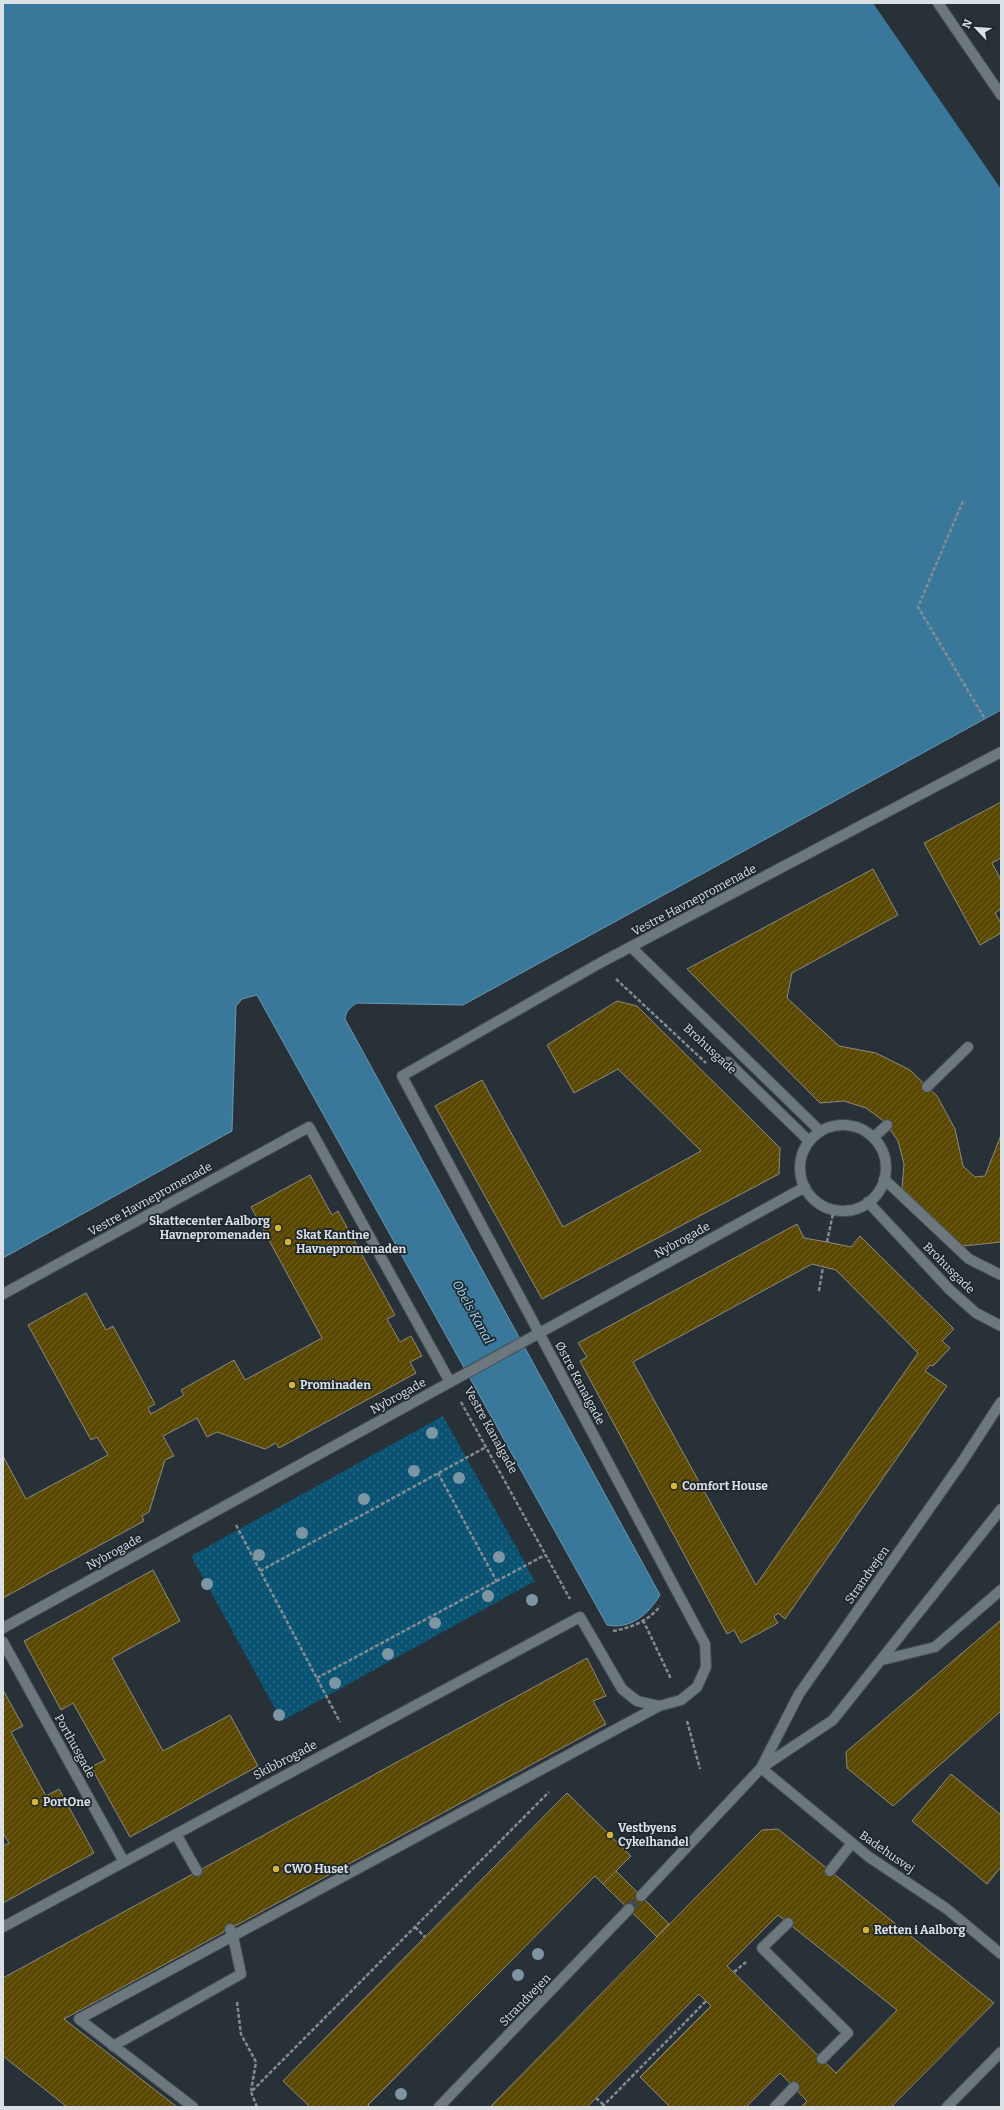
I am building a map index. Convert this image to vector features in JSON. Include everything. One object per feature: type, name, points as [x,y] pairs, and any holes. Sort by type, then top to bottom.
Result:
[{"type":"street","points":[[938,3],[1001,95]]},
{"type":"street","name":"Vestre Havnepromenade","points":[[402,1076],[600,964],[1001,752]]},
{"type":"street","name":"Brohusgade","points":[[632,947],[820,1131]]},
{"type":"street","points":[[927,1087],[968,1047]]},
{"type":"street","points":[[728,1062],[809,1141]]},
{"type":"street","name":"Østre Kanalgade","points":[[402,1076],[536,1335],[705,1644],[706,1667],[697,1687],[681,1700]]},
{"type":"street","points":[[848,1125],[862,1129],[874,1137],[882,1150],[886,1164],[884,1179],[878,1192],[868,1202],[856,1209],[834,1209],[819,1204],[805,1187],[800,1171],[802,1154],[809,1141],[820,1131],[833,1126],[848,1125]]},
{"type":"street","points":[[874,1137],[887,1125]]},
{"type":"street","name":"Vestre Havnepromenade","points":[[3,1294],[309,1127]]},
{"type":"street","name":"Vestre Kanalgade","points":[[309,1127],[450,1382]]},
{"type":"street","name":"Brohusgade","points":[[884,1179],[969,1259],[1001,1275]]},
{"type":"street","name":"Nybrogade","points":[[3,1628],[805,1187]]},
{"type":"street","name":"Brohusgade","points":[[868,1202],[950,1290],[976,1313],[1001,1326]]},
{"type":"street","name":"Strandvejen","points":[[761,1768],[799,1694],[962,1462],[1001,1402]]},
{"type":"street","name":"Strandvejen","points":[[641,1896],[761,1768],[833,1720],[1001,1509]]},
{"type":"street","points":[[882,1660],[935,1647],[1001,1590]]},
{"type":"street","points":[[580,1617],[622,1689],[637,1701],[659,1706]]},
{"type":"street","name":"Skibbrogade","points":[[3,1927],[580,1617]]},
{"type":"street","name":"Porthusgade","points":[[3,1642],[124,1862]]},
{"type":"street","points":[[193,2107],[79,2019],[232,1932],[659,1706],[681,1700]]},
{"type":"street","name":"Badehusvej","points":[[761,1768],[869,1857],[947,1909],[1001,1954]]},
{"type":"street","points":[[176,1834],[197,1871]]},
{"type":"street","points":[[830,1871],[852,1843]]},
{"type":"street","name":"Strandvejen","points":[[438,2107],[629,1909]]},
{"type":"street","points":[[788,1923],[762,1948],[848,2033],[822,2059]]},
{"type":"street","points":[[113,2046],[241,1974],[232,1932]]},
{"type":"street","points":[[947,2107],[1001,2052]]},
{"type":"street","points":[[775,2107],[794,2087]]},
{"type":"path","points":[[963,502],[918,606],[985,719]]},
{"type":"path","name":"Brohusgade","points":[[600,964],[710,1067]]},
{"type":"path","points":[[827,1242],[834,1209]]},
{"type":"path","points":[[819,1291],[823,1267]]},
{"type":"path","name":"Vestre Kanalgade","points":[[450,1382],[580,1617]]},
{"type":"path","points":[[260,1571],[486,1447]]},
{"type":"path","points":[[438,1473],[497,1582]]},
{"type":"path","points":[[226,1506],[350,1740]]},
{"type":"path","points":[[317,1678],[546,1555]]},
{"type":"path","points":[[590,1635],[625,1629],[643,1620],[654,1613],[674,1586]]},
{"type":"path","points":[[643,1620],[681,1700],[700,1769]]},
{"type":"path","points":[[251,2092],[550,1791]]},
{"type":"path","points":[[415,1926],[425,1937]]},
{"type":"path","points":[[241,1974],[237,2006],[241,2034],[256,2062],[251,2092],[257,2107]]},
{"type":"path","points":[[596,2098],[603,2106],[706,2001]]},
{"type":"shaded area","points":[[443,1416],[535,1581],[282,1721],[191,1556]]},
{"type":"water","name":"Obels Kanal","points":[[3,3],[1001,3],[1001,710],[463,1005],[357,1003],[352,1006],[346,1014],[345,1019],[660,1595],[656,1602],[644,1614],[631,1623],[615,1626],[607,1625],[257,995],[242,999],[236,1006],[232,1131],[3,1258]]},
{"type":"pier","points":[[873,3],[999,3],[1001,6],[1001,189]]},
{"type":"building","points":[[1001,802],[1001,858],[992,863],[1001,880],[1001,909],[995,913],[1001,923],[1001,933],[980,945],[924,843]]},
{"type":"building","points":[[873,869],[898,915],[792,973],[787,998],[839,1046],[876,1053],[910,1070],[937,1096],[955,1129],[963,1166],[975,1177],[985,1176],[1001,1135],[1001,1242],[963,1246],[902,1188],[904,1164],[898,1141],[885,1122],[866,1108],[844,1101],[820,1103],[687,969]]},
{"type":"building","points":[[617,1001],[637,1006],[780,1148],[779,1174],[542,1299],[435,1106],[482,1080],[563,1227],[701,1151],[618,1069],[574,1093],[547,1045]]},
{"type":"building","name":"Prominaden","points":[[310,1175],[332,1215],[338,1211],[395,1315],[387,1319],[400,1342],[411,1336],[422,1356],[410,1362],[416,1373],[279,1448],[276,1443],[265,1449],[217,1432],[207,1437],[197,1418],[163,1436],[174,1456],[165,1460],[149,1512],[142,1516],[144,1521],[3,1598],[3,1456],[26,1499],[108,1455],[97,1437],[91,1440],[28,1325],[86,1293],[106,1330],[113,1326],[155,1404],[148,1408],[151,1414],[184,1395],[181,1390],[234,1360],[245,1380],[322,1338],[251,1207]]},
{"type":"building","name":"Comfort House","points":[[797,1224],[804,1238],[851,1247],[860,1236],[954,1329],[942,1341],[950,1348],[933,1366],[930,1365],[925,1371],[947,1386],[785,1619],[778,1613],[774,1617],[778,1623],[741,1643],[734,1630],[727,1634],[580,1361],[587,1357],[578,1343]],"holes":[[[812,1264],[836,1270],[918,1353],[756,1585],[633,1362]]]},
{"type":"building","points":[[153,1570],[180,1621],[112,1658],[163,1751],[230,1715],[258,1766],[130,1837],[91,1767],[105,1760],[73,1703],[61,1710],[24,1641]]},
{"type":"building","points":[[1001,1620],[1001,1711],[893,1806],[847,1768],[846,1752]]},
{"type":"building","points":[[587,1658],[606,1696],[593,1701],[606,1724],[64,2019],[177,2107],[67,2107],[3,2056],[3,1978]]},
{"type":"building","name":"PortOne","points":[[3,1690],[23,1726],[11,1732],[46,1796],[59,1789],[94,1853],[3,1903],[3,1846],[9,1843],[3,1833]]},
{"type":"building","points":[[951,1774],[1001,1815],[1001,1867],[987,1884],[912,1821]]},
{"type":"building","points":[[567,1793],[631,1856],[603,1884],[595,1876],[368,2105],[370,2107],[310,2107],[283,2081]]},
{"type":"building","points":[[778,1829],[994,2003],[891,2107],[801,2107],[807,2101],[780,2073],[746,2107],[670,2107],[640,2077],[711,2006],[699,1994],[587,2107],[490,2107],[762,1830]],"holes":[[[778,1915],[897,2010],[836,2073],[727,1966]]]},
{"type":"building","points":[[616,1871],[669,1924],[657,1937],[603,1884]]},
{"type":"tunnel","points":[[629,1909],[641,1896]]},
{"type":"place","name":"Skattecenter Aalborg Havnepromenaden","points":[[278,1228]]},
{"type":"place","name":"Skat Kantine Havnepromenaden","points":[[288,1242]]},
{"type":"place","name":"Prominaden","points":[[292,1385]]},
{"type":"place","name":"Comfort House","points":[[674,1486]]},
{"type":"place","name":"PortOne","points":[[35,1802]]},
{"type":"place","name":"Vestbyens Cykelhandel","points":[[610,1835]]},
{"type":"place","name":"CWO Huset","points":[[276,1869]]},
{"type":"place","name":"Retten i Aalborg","points":[[866,1930]]}]
